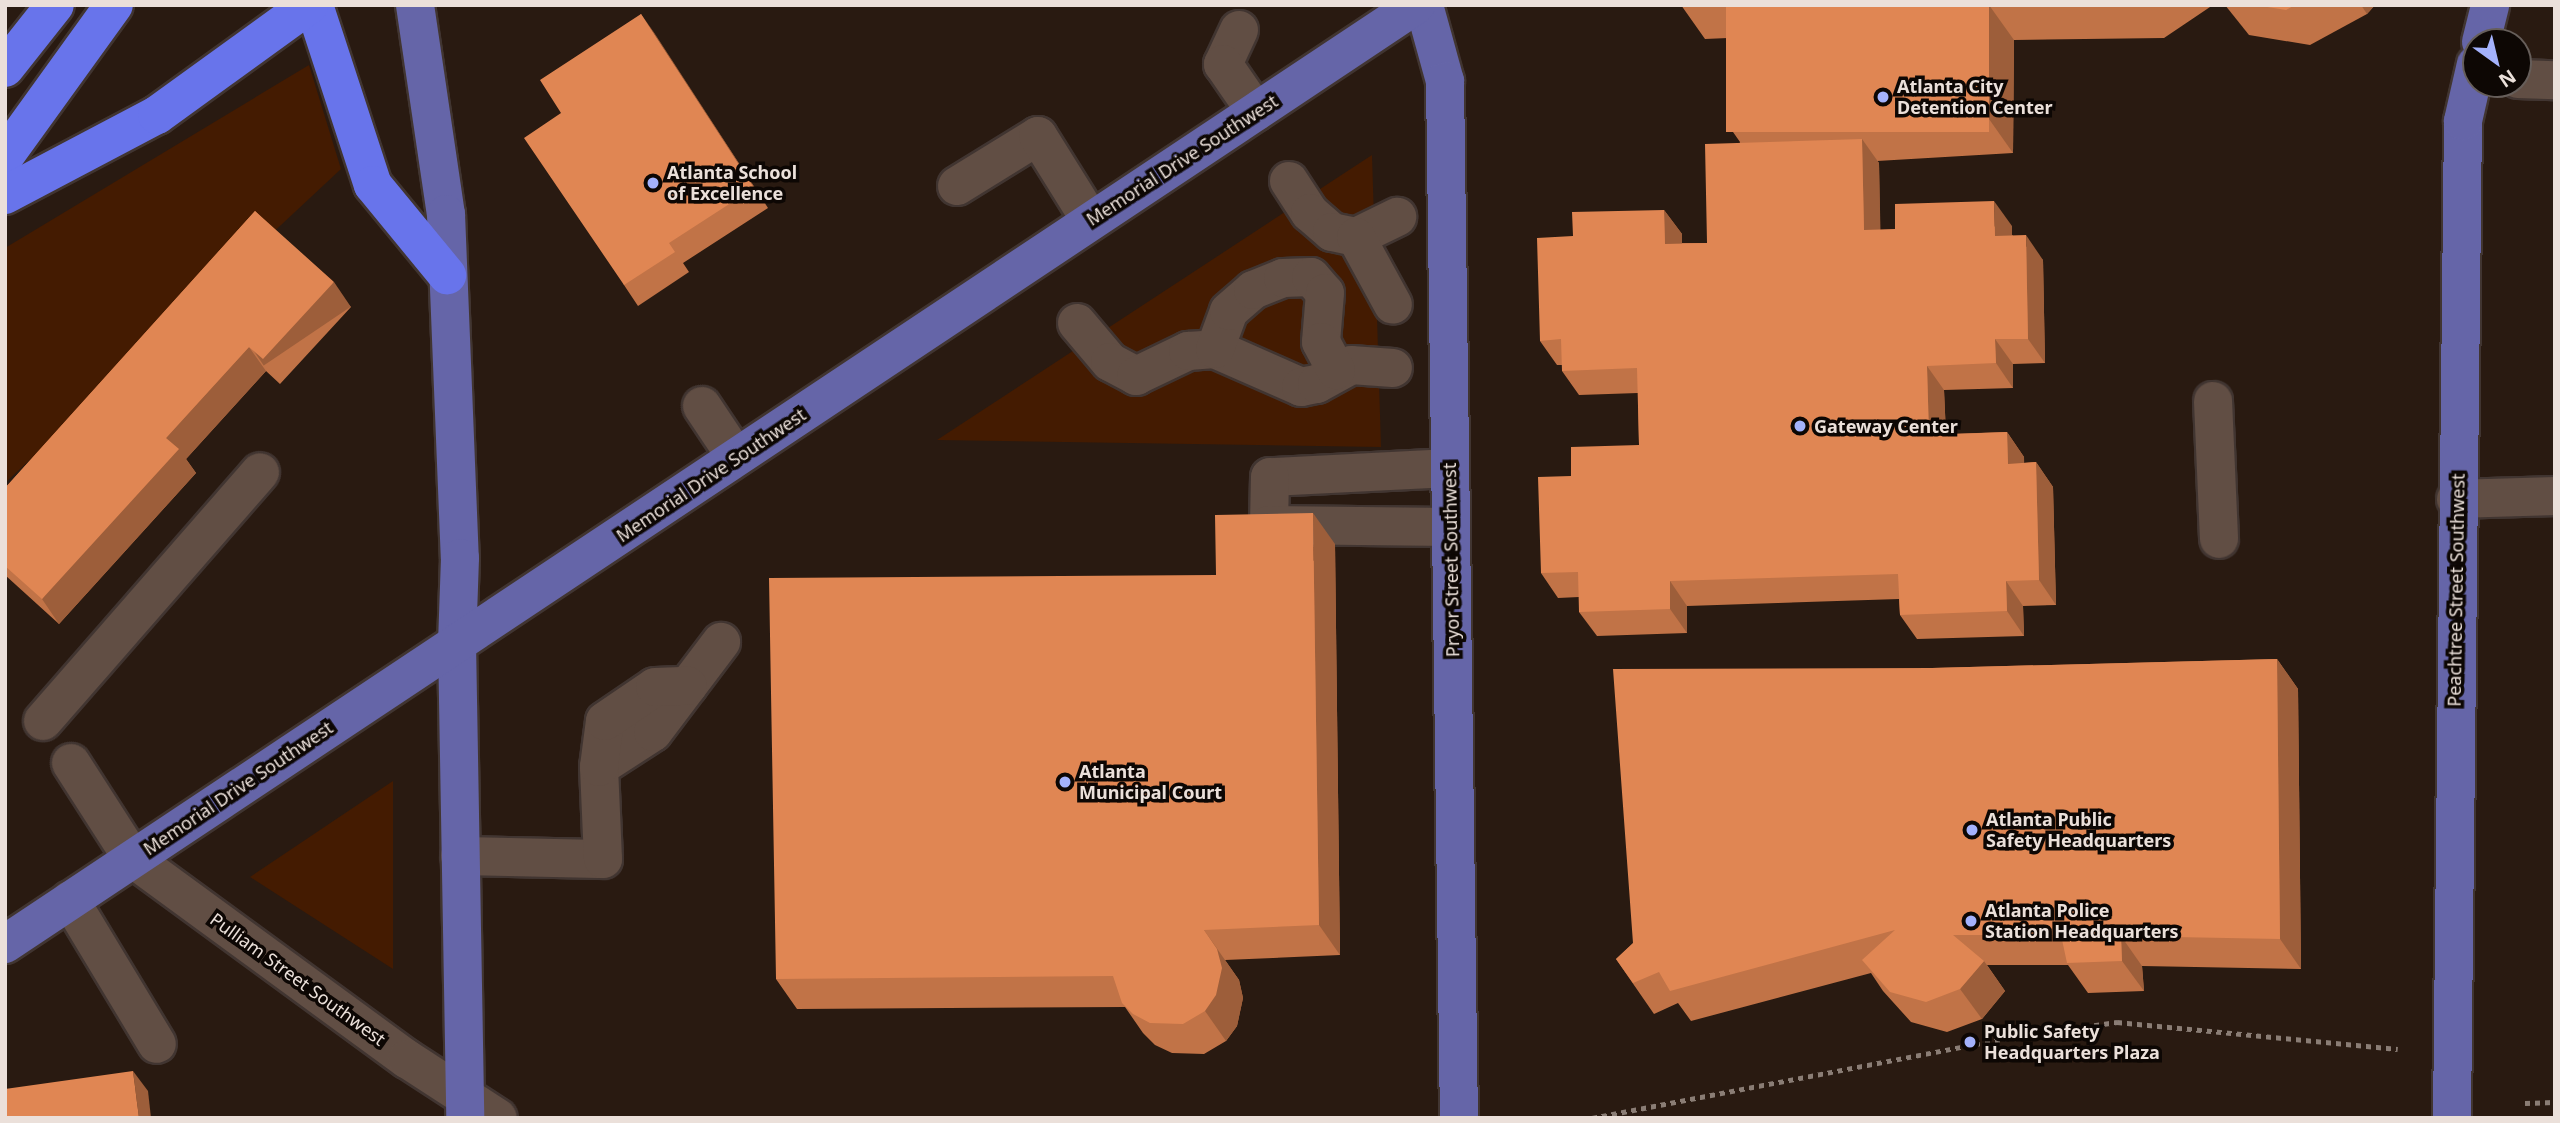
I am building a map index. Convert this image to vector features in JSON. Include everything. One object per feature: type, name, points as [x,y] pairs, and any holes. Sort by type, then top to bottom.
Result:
[{"type":"highway","points":[[5,68],[55,5]]},
{"type":"highway","points":[[5,156],[114,5]]},
{"type":"highway","points":[[5,195],[157,115],[309,5]]},
{"type":"highway","points":[[314,5],[373,185],[447,275]]},
{"type":"main road","points":[[415,5],[446,214],[460,558],[457,642],[465,1108]]},
{"type":"main road","name":"Memorial Drive Southwest","points":[[5,944],[1416,5]]},
{"type":"main road","name":"Pryor Street Southwest","points":[[1424,5],[1446,81],[1459,1118]]},
{"type":"main road","name":"Peachtree Street Southwest","points":[[2485,28],[2490,5]]},
{"type":"main road","name":"Peachtree Street Southwest","points":[[2452,1118],[2456,499],[2463,121],[2469,98]]},
{"type":"street","points":[[1239,30],[1223,64],[1256,112]]},
{"type":"street","points":[[2532,79],[2555,80]]},
{"type":"street","points":[[957,186],[1038,136],[1091,221]]},
{"type":"street","points":[[1289,181],[1310,213],[1344,235],[1392,305]]},
{"type":"street","points":[[1215,349],[1222,323],[1247,296],[1283,278],[1311,277],[1344,235],[1397,217]]},
{"type":"street","points":[[1311,277],[1325,293],[1321,342],[1336,370]]},
{"type":"street","points":[[1077,323],[1124,373],[1147,372],[1188,351],[1215,349],[1301,387],[1317,384],[1336,370],[1351,365],[1393,368]]},
{"type":"street","points":[[2213,401],[2219,539]]},
{"type":"street","points":[[702,406],[736,457]]},
{"type":"street","points":[[1450,468],[1270,477],[1269,525],[1450,527]]},
{"type":"street","points":[[43,721],[260,472]]},
{"type":"street","points":[[2456,499],[2555,496]]},
{"type":"street","points":[[460,856],[603,859],[599,767],[653,732],[721,642]]},
{"type":"street","points":[[71,763],[132,858]]},
{"type":"street","name":"Pulliam Street Southwest","points":[[132,858],[465,1108],[498,1118]]},
{"type":"street","points":[[70,900],[157,1044]]},
{"type":"path","points":[[1592,1118],[2117,1021],[2355,1048],[2398,1049]]},
{"type":"path","points":[[2525,1103],[2555,1102]]},
{"type":"shaded area","points":[[309,65],[341,169],[5,483],[5,248]]},
{"type":"shaded area","points":[[1372,155],[1381,447],[937,440]]},
{"type":"shaded area","points":[[393,781],[393,969],[250,877]]},
{"type":"building","name":"Atlanta City Detention Center","points":[[1726,5],[1989,5],[1989,132],[1726,132]]},
{"type":"building","points":[[2255,5],[2295,5],[2286,10]]},
{"type":"building","name":"Atlanta School of Excellence","points":[[641,14],[754,188],[669,243],[675,252],[624,285],[524,138],[561,113],[540,80]]},
{"type":"building","name":"Gateway Center","points":[[1862,139],[1864,230],[1895,229],[1895,204],[1994,201],[1995,236],[2026,235],[2028,339],[1995,339],[1996,363],[1927,366],[1929,435],[2007,432],[2008,464],[2036,462],[2039,580],[2006,581],[2007,611],[1900,615],[1898,574],[1670,581],[1670,609],[1579,612],[1578,572],[1541,573],[1538,477],[1571,476],[1571,447],[1639,445],[1637,368],[1562,371],[1561,339],[1540,341],[1537,238],[1573,236],[1572,212],[1664,210],[1665,244],[1707,243],[1705,144]]},
{"type":"building","points":[[255,211],[334,282],[263,359],[249,347],[166,438],[179,449],[42,599],[5,566],[5,488]]},
{"type":"building","name":"Atlanta Municipal Court","points":[[1313,513],[1319,925],[1204,930],[1217,949],[1222,968],[1216,995],[1205,1011],[1183,1024],[1150,1023],[1133,1014],[1122,1003],[1113,976],[776,979],[769,578],[1216,575],[1215,515]]},
{"type":"building","name":"Atlanta Public Safety Headquarters","points":[[2277,659],[2280,939],[2121,936],[2122,961],[2067,963],[2061,935],[1953,935],[1984,961],[1960,989],[1926,1002],[1890,992],[1862,960],[1895,930],[1670,991],[1659,972],[1633,983],[1616,959],[1633,943],[1613,669],[1932,668]]},
{"type":"building","points":[[133,1071],[139,1118],[5,1118],[5,1089]]},
{"type":"place","name":"Atlanta City Detention Center","points":[[1883,97]]},
{"type":"place","name":"Atlanta School of Excellence","points":[[653,183]]},
{"type":"place","name":"Gateway Center","points":[[1800,426]]},
{"type":"place","name":"Atlanta Municipal Court","points":[[1065,782]]},
{"type":"place","name":"Atlanta Public Safety Headquarters","points":[[1972,830]]},
{"type":"place","name":"Atlanta Police Station Headquarters","points":[[1971,921]]},
{"type":"place","name":"Public Safety Headquarters Plaza","points":[[1970,1042]]}]
